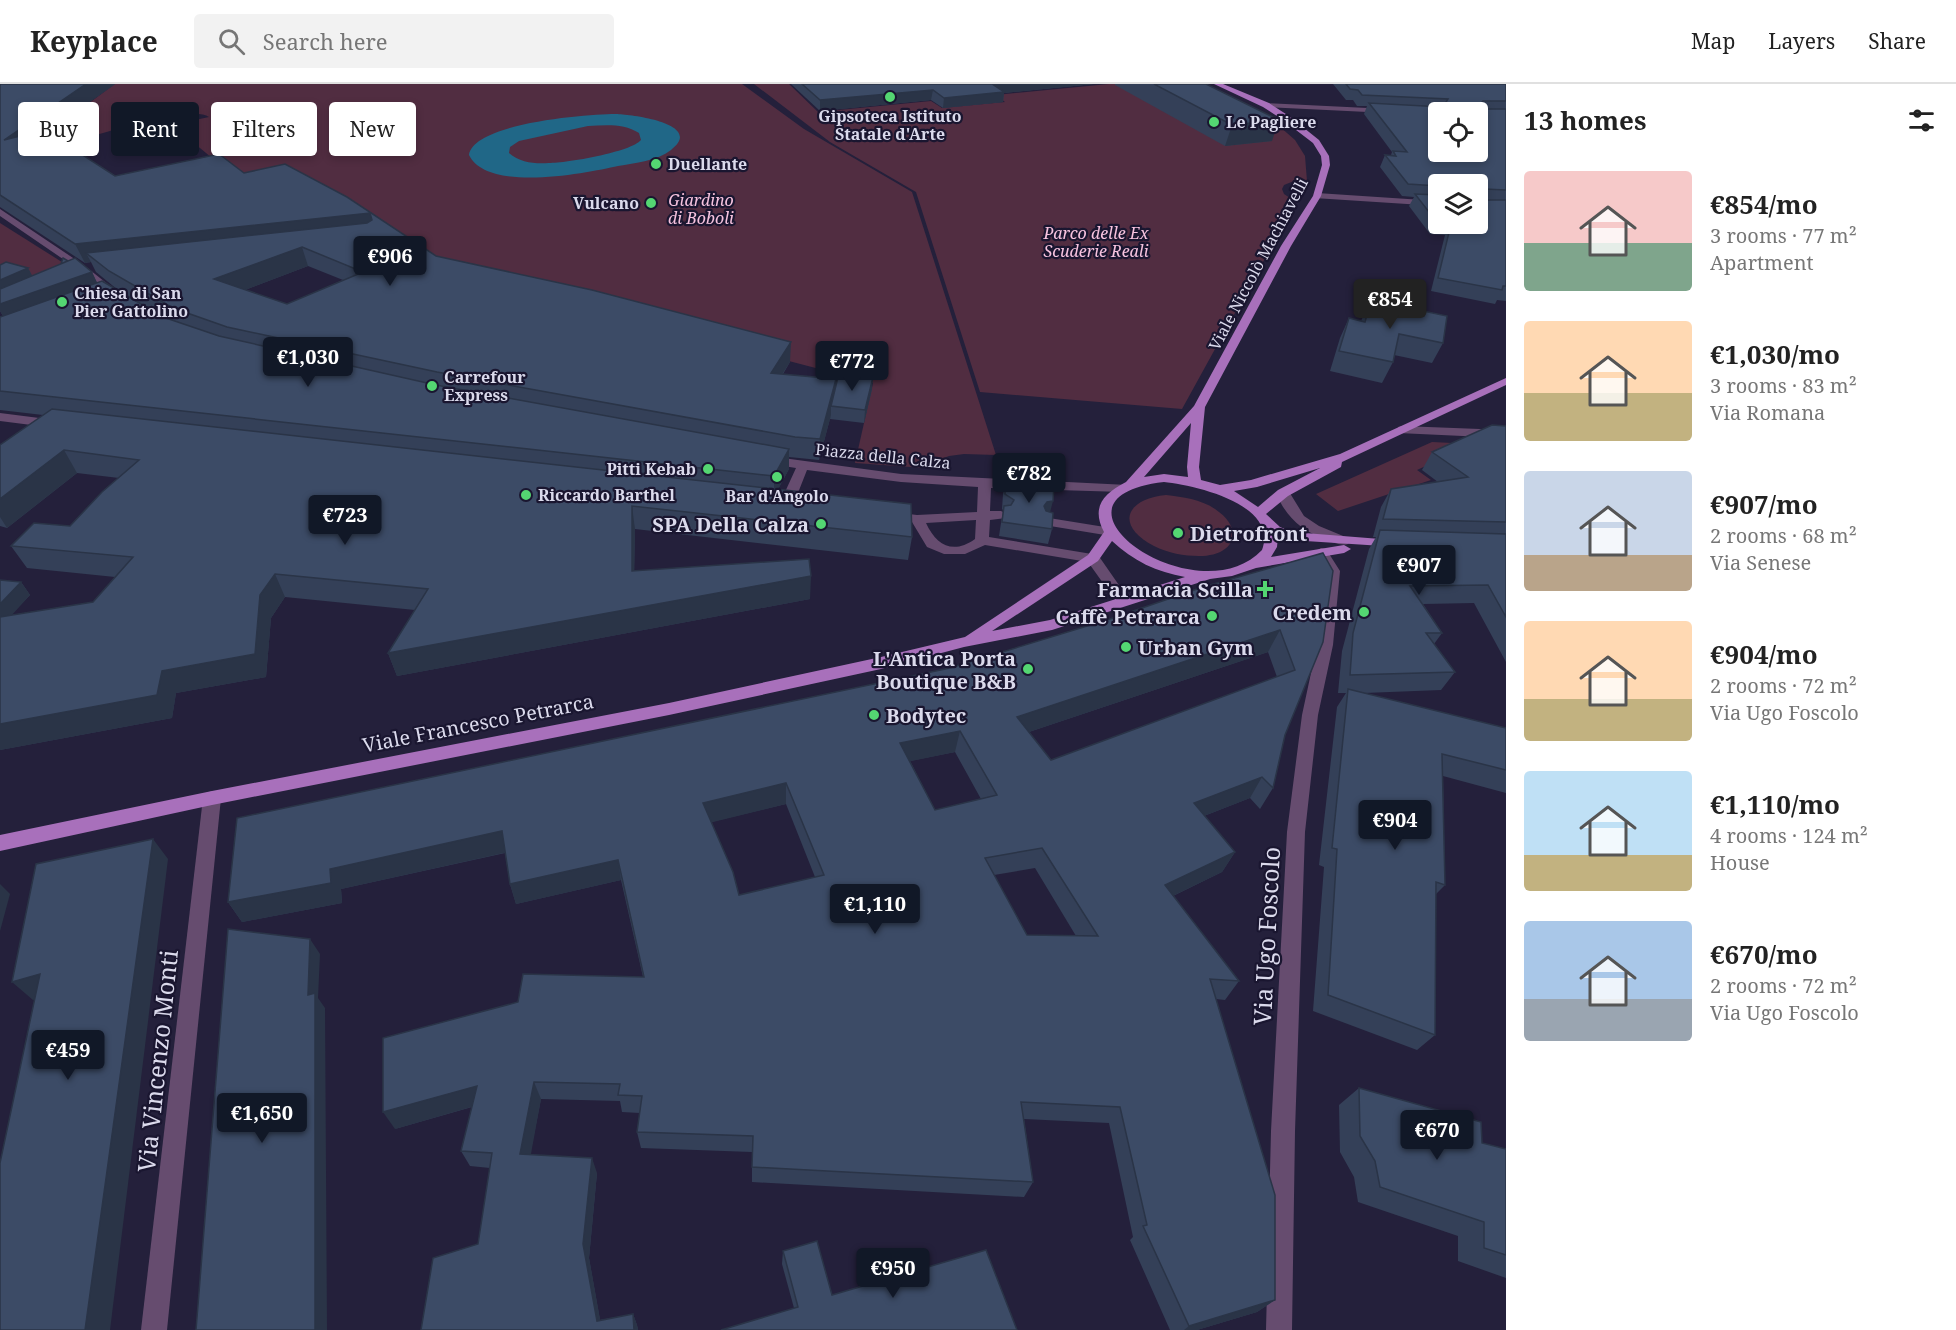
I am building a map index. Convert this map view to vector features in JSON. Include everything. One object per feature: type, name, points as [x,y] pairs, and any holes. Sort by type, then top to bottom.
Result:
[{"type":"main road","name":"Viale Niccolò Machiavelli","points":[[1111,532],[1104,510],[1109,497],[1127,486],[1199,407],[1286,246],[1317,196],[1326,165],[1325,156],[1307,134],[1266,105],[1217,84]]},
{"type":"main road","points":[[1220,489],[1252,484],[1313,464],[1344,457],[1506,381]]},
{"type":"main road","name":"Viale Niccolò Machiavelli","points":[[1196,482],[1193,467],[1199,407]]},
{"type":"main road","points":[[1262,519],[1283,493],[1326,471],[1344,457]]},
{"type":"main road","points":[[1127,486],[1164,478],[1196,482],[1220,489],[1244,502],[1275,530],[1290,536],[1407,545]]},
{"type":"main road","points":[[1253,565],[1268,553],[1272,542],[1262,519]]},
{"type":"main road","points":[[1111,532],[1127,548],[1157,565],[1208,575],[1233,572],[1253,565],[1321,552],[1384,544]]},
{"type":"main road","name":"Viale Francesco Petrarca","points":[[964,642],[1093,558],[1111,532]]},
{"type":"main road","name":"Viale Francesco Petrarca","points":[[0,843],[212,798],[669,709],[880,663],[964,642],[1052,625],[1208,575]]},
{"type":"street","points":[[1266,105],[1397,112]]},
{"type":"street","points":[[1317,196],[1428,203]]},
{"type":"street","points":[[0,212],[88,268],[123,300]]},
{"type":"street","points":[[71,278],[88,268]]},
{"type":"street","points":[[0,417],[73,426]]},
{"type":"street","points":[[1402,430],[1506,434]]},
{"type":"street","points":[[751,457],[803,466]]},
{"type":"street","name":"Piazza della Calza","points":[[787,503],[803,466],[985,485],[1127,486]]},
{"type":"street","points":[[917,519],[932,544],[950,550],[973,548],[982,540],[985,485]]},
{"type":"street","points":[[1283,493],[1290,510],[1305,525],[1343,541]]},
{"type":"street","points":[[874,514],[917,519],[984,514],[1001,515]]},
{"type":"street","points":[[1049,522],[1111,532]]},
{"type":"street","points":[[982,540],[1093,558],[1123,601]]},
{"type":"street","name":"Via Ugo Foscolo","points":[[1280,1330],[1282,1131],[1296,832],[1310,715],[1325,645],[1333,571],[1321,552]]},
{"type":"street","name":"Via Vincenzo Monti","points":[[154,1330],[212,798]]},
{"type":"green space","name":"Giardino di Boboli","points":[[115,84],[742,84],[804,129],[912,192],[996,455],[949,456],[925,468],[855,463],[873,383],[440,270],[251,190],[199,147],[199,119],[209,117],[199,114],[199,102],[111,102],[111,131],[99,134],[99,102],[90,102]]},
{"type":"green space","name":"Parco delle Ex Scuderie Reali","points":[[754,84],[789,84],[818,112],[931,101],[942,108],[1005,102],[996,95],[1109,84],[1200,84],[1271,119],[1295,140],[1305,156],[1307,181],[1294,181],[1284,185],[1282,189],[1284,194],[1296,202],[1182,409],[980,392],[916,192],[830,142]]},
{"type":"green space","name":"Giardino di Boboli","points":[[18,155],[38,156],[0,168]]},
{"type":"green space","points":[[0,223],[73,269],[0,288]]},
{"type":"green space","points":[[1432,442],[1473,444],[1417,470],[1431,480],[1338,511],[1316,494]]},
{"type":"green space","points":[[1166,495],[1203,503],[1225,517],[1233,533],[1228,547],[1211,555],[1176,554],[1154,546],[1142,538],[1130,522],[1130,514],[1141,502]]},
{"type":"water","points":[[601,114],[634,116],[661,122],[679,133],[679,141],[665,154],[646,161],[562,176],[516,177],[496,174],[479,167],[469,155],[475,144],[490,135],[510,128],[533,122]],"holes":[[[614,125],[627,128],[639,133],[641,140],[612,153],[558,163],[528,162],[509,153],[510,147],[519,141],[588,126]]]},
{"type":"building","points":[[0,84],[86,84],[60,102],[18,102],[18,130],[4,140],[18,136],[18,156],[84,156],[115,176],[211,156],[222,156],[244,173],[285,164],[347,197],[436,256],[592,290],[791,342],[771,373],[836,379],[820,439],[795,437],[437,372],[227,327],[173,308],[109,271],[86,253],[367,223],[372,220],[370,213],[75,244],[0,195]],"holes":[[[302,247],[363,272],[287,304],[214,279]]]},
{"type":"building","points":[[802,84],[992,84],[1004,92],[944,98],[933,90],[820,100]]},
{"type":"building","points":[[1154,84],[1206,84],[1279,120],[1232,125]]},
{"type":"building","points":[[1346,84],[1506,84],[1506,101],[1446,102],[1448,99],[1362,95],[1358,90],[1350,89]]},
{"type":"building","points":[[1369,103],[1428,106],[1428,162],[1488,162],[1488,109],[1506,109],[1506,190],[1488,189],[1488,174],[1428,174],[1428,185],[1408,184],[1385,155],[1396,156],[1393,151],[1407,152]]},
{"type":"building","points":[[1415,194],[1428,195],[1428,211]]},
{"type":"building","points":[[1488,200],[1506,200],[1506,286],[1503,286],[1502,290],[1438,278],[1449,234],[1488,234]]},
{"type":"building","points":[[75,258],[92,272],[0,304],[0,289]]},
{"type":"building","points":[[6,262],[28,268],[0,280],[0,265]]},
{"type":"building","points":[[102,281],[163,317],[219,336],[436,385],[789,449],[774,476],[0,391],[0,317]]},
{"type":"building","points":[[1371,300],[1447,316],[1443,343],[1399,334],[1393,362],[1339,351],[1349,318],[1365,322]]},
{"type":"building","points":[[839,373],[873,377],[865,410],[831,406]]},
{"type":"building","points":[[52,409],[911,504],[912,537],[632,506],[632,571],[809,559],[811,576],[388,653],[428,589],[275,574],[260,595],[255,654],[162,671],[157,695],[0,724],[0,617],[93,602],[133,557],[11,546],[34,523],[70,526],[102,492],[139,460],[64,450],[0,499],[0,445]]},
{"type":"building","points":[[1492,425],[1506,426],[1506,522],[1383,519],[1391,489],[1468,477],[1432,452]]},
{"type":"building","points":[[1006,479],[1054,485],[1053,501],[1047,502],[1044,506],[1046,511],[1053,513],[1052,529],[1002,522],[1004,506],[1011,505],[1014,500],[1005,494]]},
{"type":"building","points":[[1380,530],[1506,534],[1506,617],[1488,585],[1410,586],[1442,633],[1426,633],[1455,672],[1350,675],[1353,633]]},
{"type":"building","points":[[1323,553],[1333,571],[1323,642],[1285,735],[1273,788],[1262,777],[1194,803],[1235,852],[1165,885],[1239,981],[1210,979],[1275,1195],[1275,1300],[1189,1326],[1143,1226],[1147,1225],[1120,1107],[1021,1102],[1033,1182],[752,1167],[753,1136],[637,1132],[642,1096],[618,1095],[620,1084],[534,1082],[520,1154],[592,1158],[583,1244],[597,1321],[633,1314],[634,1330],[421,1330],[433,1258],[478,1244],[492,1153],[461,1151],[477,1086],[383,1112],[383,1038],[518,1002],[523,974],[644,977],[618,860],[510,884],[502,831],[330,869],[331,883],[228,902],[237,818],[950,668],[1110,619],[1203,587]],"holes":[[[1280,630],[1295,670],[1051,760],[1017,717]],[[960,731],[997,795],[935,810],[900,743]],[[786,783],[824,875],[739,895],[733,872],[703,803]],[[1042,848],[1098,936],[1027,935],[985,858]]]},
{"type":"building","points":[[0,580],[21,582],[0,604]]},
{"type":"building","points":[[1348,689],[1506,728],[1506,770],[1442,754],[1445,885],[1436,882],[1435,1035],[1328,995],[1337,849],[1332,848]]},
{"type":"building","points":[[153,839],[85,1330],[0,1330],[0,1163],[40,974],[12,982],[36,864]]},
{"type":"building","points":[[228,929],[310,939],[308,995],[315,993],[315,1330],[196,1330]]},
{"type":"building","points":[[1359,1088],[1481,1122],[1482,1143],[1506,1149],[1506,1255],[1484,1248],[1484,1222],[1380,1187],[1375,1161],[1360,1136]]},
{"type":"building","points":[[817,1241],[832,1295],[986,1250],[1017,1330],[721,1330],[798,1307],[783,1251]]},
{"type":"place","name":"Gipsoteca Istituto Statale d'Arte","points":[[890,97]]},
{"type":"place","name":"Le Pagliere","points":[[1214,122]]},
{"type":"place","name":"Duellante","points":[[656,164]]},
{"type":"place","name":"Vulcano","points":[[651,203]]},
{"type":"place","name":"Chiesa di San Pier Gattolino","points":[[62,302]]},
{"type":"place","name":"Carrefour Express","points":[[432,386]]},
{"type":"place","name":"Pitti Kebab","points":[[708,469]]},
{"type":"place","name":"Bar d'Angolo","points":[[777,477]]},
{"type":"place","name":"Riccardo Barthel","points":[[526,495]]},
{"type":"place","name":"SPA Della Calza","points":[[821,524]]},
{"type":"place","name":"Dietrofront","points":[[1178,533]]},
{"type":"place","name":"Farmacia Scilla","points":[[1265,589]]},
{"type":"place","name":"Credem","points":[[1364,612]]},
{"type":"place","name":"Caffè Petrarca","points":[[1212,616]]},
{"type":"place","name":"Urban Gym","points":[[1126,647]]},
{"type":"place","name":"L'Antica Porta Boutique B&B","points":[[1028,669]]},
{"type":"place","name":"Bodytec","points":[[874,715]]}]
